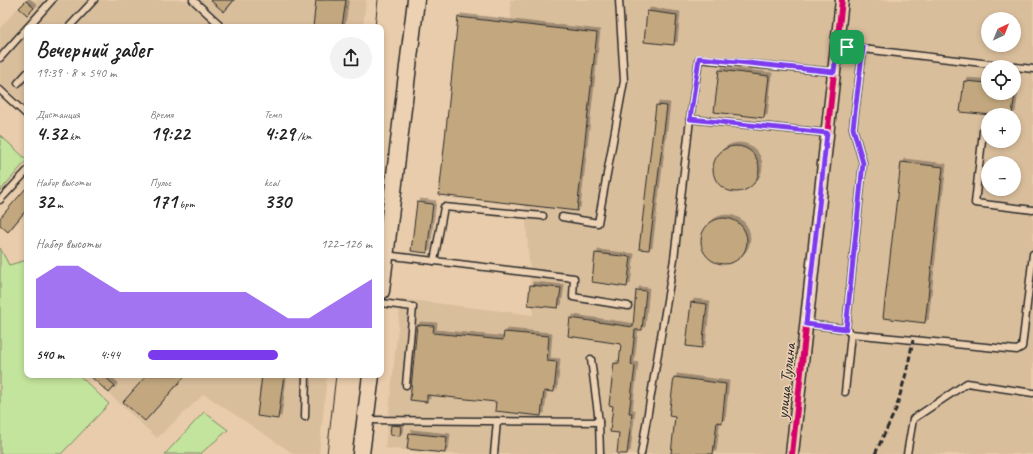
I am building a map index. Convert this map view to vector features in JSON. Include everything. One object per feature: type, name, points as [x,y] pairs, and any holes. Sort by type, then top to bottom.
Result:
[{"type":"main road","points":[[384,264],[416,0]]},
{"type":"main road","points":[[362,454],[371,378]]},
{"type":"street","name":"улица Тулина","points":[[792,454],[842,0]]},
{"type":"lane","points":[[31,24],[52,0]]},
{"type":"lane","points":[[72,24],[94,0]]},
{"type":"lane","points":[[193,0],[218,24]]},
{"type":"lane","points":[[562,218],[598,223],[624,81],[619,0]]},
{"type":"lane","points":[[0,58],[24,32]]},
{"type":"lane","points":[[837,46],[1033,69]]},
{"type":"lane","points":[[846,329],[863,163],[853,128],[863,48]]},
{"type":"lane","points":[[641,454],[674,259],[690,119],[699,58],[834,72]]},
{"type":"lane","points":[[18,82],[24,76]]},
{"type":"lane","points":[[0,90],[24,112]]},
{"type":"lane","points":[[690,119],[827,133]]},
{"type":"lane","points":[[981,148],[975,203],[1033,210]]},
{"type":"lane","points":[[0,200],[24,173]]},
{"type":"lane","points":[[434,261],[444,207],[543,216]]},
{"type":"lane","points":[[806,324],[846,329],[851,334],[1016,350],[1022,347],[1033,254]]},
{"type":"lane","points":[[385,255],[574,278],[574,297],[628,306]]},
{"type":"lane","points":[[384,303],[413,307],[406,385]]},
{"type":"lane","points":[[845,392],[851,334]]},
{"type":"lane","points":[[591,359],[600,454]]},
{"type":"lane","points":[[305,417],[306,378]]},
{"type":"lane","points":[[906,454],[913,419],[967,383],[1033,393]]},
{"type":"lane","points":[[366,420],[598,422]]},
{"type":"lane","points":[[497,421],[494,453],[501,454]]},
{"type":"shaded area","points":[[25,0],[366,0],[363,24],[24,24],[24,105],[0,83],[0,28]]},
{"type":"shaded area","points":[[510,0],[1033,0],[1033,454],[441,454],[385,448],[401,299],[533,315]]},
{"type":"shaded area","points":[[92,378],[327,378],[319,454],[294,454],[204,394],[157,438]]},
{"type":"green space","points":[[0,135],[24,157],[24,163],[0,191]]},
{"type":"green space","points":[[0,248],[9,265],[24,261],[24,378],[82,378],[109,404],[61,454],[0,454]]},
{"type":"green space","points":[[204,412],[228,430],[200,454],[165,454]]},
{"type":"building","points":[[210,0],[234,0],[224,12]]},
{"type":"building","points":[[316,0],[346,0],[342,24],[313,24]]},
{"type":"building","points":[[26,1],[34,8],[27,15],[19,8]]},
{"type":"building","points":[[647,11],[677,15],[674,45],[644,42]]},
{"type":"building","points":[[458,17],[597,33],[577,211],[439,195]]},
{"type":"building","points":[[719,70],[769,76],[764,118],[714,112]]},
{"type":"building","points":[[964,81],[981,82],[981,100],[1014,100],[1013,108],[981,108],[981,114],[960,112]]},
{"type":"building","points":[[656,105],[667,106],[649,250],[639,249]]},
{"type":"building","points":[[731,146],[741,146],[749,150],[755,156],[759,164],[759,174],[755,182],[749,188],[741,192],[731,192],[723,188],[717,182],[713,174],[713,164],[717,156],[723,150]]},
{"type":"building","points":[[901,162],[943,167],[925,323],[883,318]]},
{"type":"building","points":[[24,190],[24,213],[8,232],[0,225],[0,218]]},
{"type":"building","points":[[417,202],[433,204],[427,253],[411,251]]},
{"type":"building","points":[[719,218],[729,218],[737,222],[743,228],[747,236],[747,246],[743,254],[737,260],[729,264],[719,264],[711,260],[705,254],[701,246],[701,236],[705,228],[711,222]]},
{"type":"building","points":[[595,253],[631,257],[627,287],[592,282]]},
{"type":"building","points":[[530,285],[561,288],[558,308],[528,305]]},
{"type":"building","points":[[636,290],[646,291],[642,330],[635,330],[631,365],[635,366],[629,413],[632,413],[627,454],[617,454],[619,433],[610,432],[613,406],[609,405],[614,363],[619,364],[621,344],[568,336],[570,318],[633,327]]},
{"type":"building","points":[[691,302],[707,304],[702,348],[686,346]]},
{"type":"building","points":[[417,325],[434,326],[433,333],[503,340],[504,332],[549,336],[547,361],[557,362],[554,392],[544,391],[541,416],[495,411],[496,402],[427,395],[427,402],[410,400]]},
{"type":"building","points":[[674,377],[726,384],[722,423],[717,422],[713,454],[671,454],[675,417],[669,416]]},
{"type":"building","points":[[92,378],[106,378],[115,386],[109,393]]},
{"type":"building","points":[[144,378],[183,378],[145,421],[123,402]]},
{"type":"building","points":[[262,378],[284,378],[278,419],[257,416]]},
{"type":"building","points":[[391,425],[401,426],[400,436],[390,435]]},
{"type":"building","points":[[409,433],[447,437],[445,453],[407,449]]},
{"type":"tram line","points":[[375,24],[378,0]]},
{"type":"tram line","points":[[327,454],[336,378]]},
{"type":"railway","points":[[875,454],[896,409],[907,370],[913,340]]},
{"type":"cycle path","points":[[792,454],[842,0]]},
{"type":"route","points":[[837,46],[847,47],[863,48],[853,128],[863,163],[846,329],[806,324],[827,133],[690,119],[699,58],[834,72],[837,46]]}]
